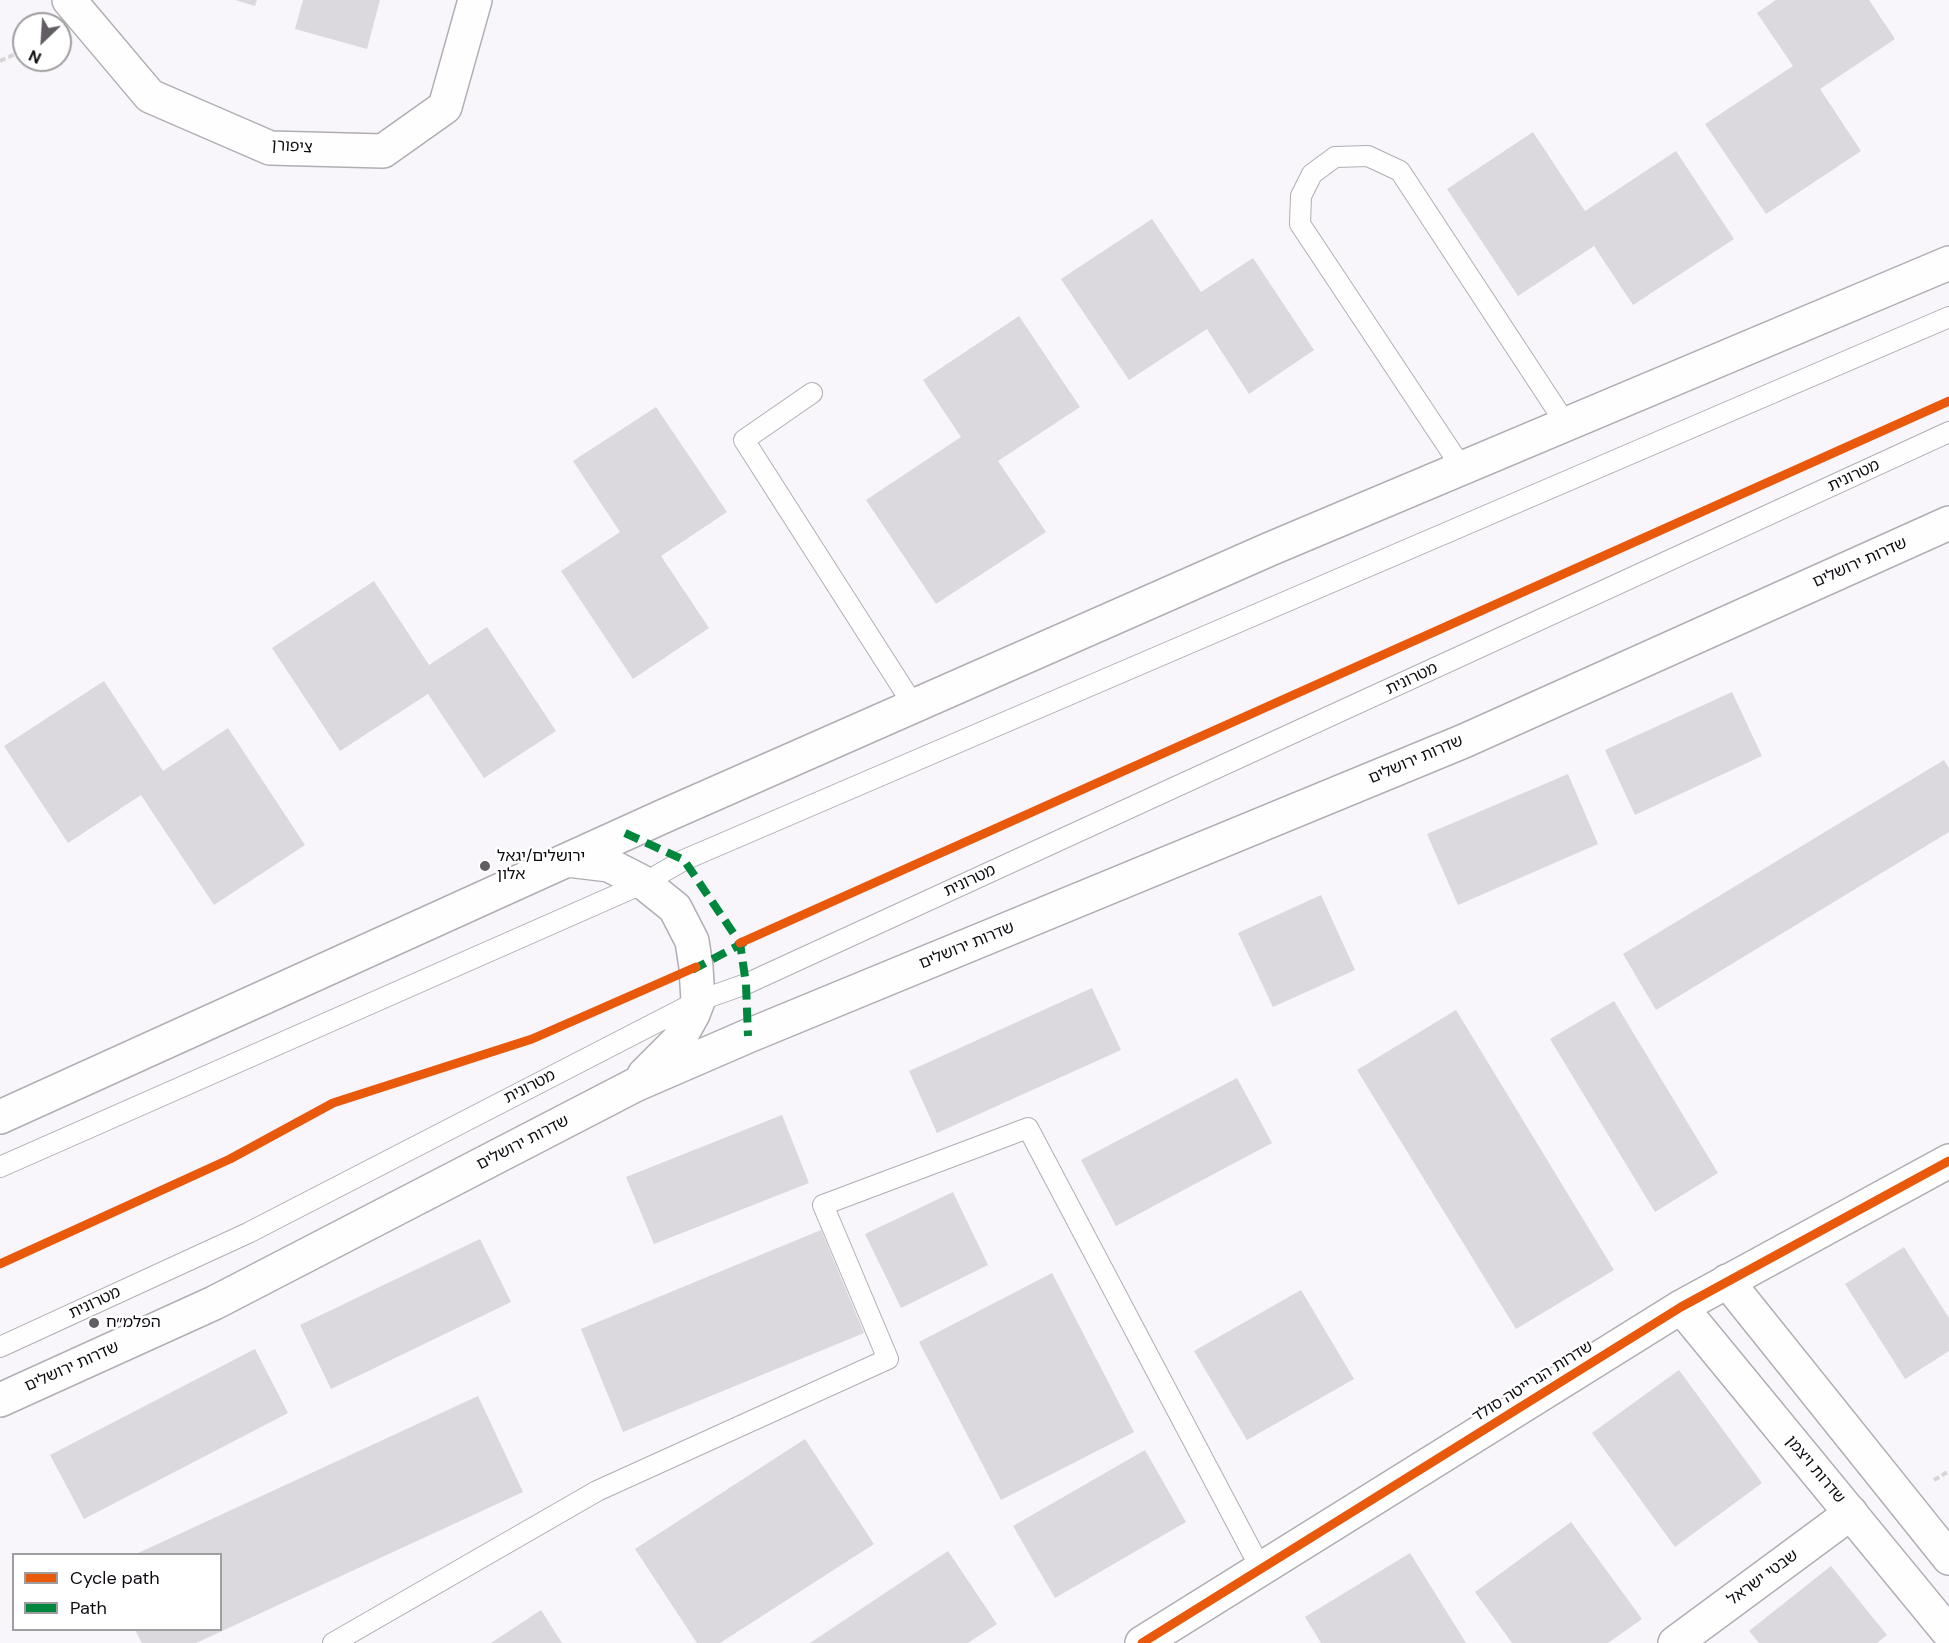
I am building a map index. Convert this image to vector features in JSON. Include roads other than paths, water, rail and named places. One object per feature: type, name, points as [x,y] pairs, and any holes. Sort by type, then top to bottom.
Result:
[{"type":"main road","name":"ציפורן","points":[[69,0],[68,2],[150,96],[270,148],[383,151],[445,107],[475,0]]},
{"type":"main road","points":[[0,1117],[567,860],[1259,554],[1949,262]]},
{"type":"main road","name":"שדרות ירושלים","points":[[0,1400],[214,1303],[635,1085],[748,1036],[1464,741],[1949,523]]},
{"type":"main road","points":[[567,860],[609,865],[644,883],[675,908],[692,942],[698,1001],[693,1014],[678,1041],[635,1085]]},
{"type":"main road","name":"שדרות הנרייטה סולד","points":[[1142,1643],[1681,1307],[1949,1161]]},
{"type":"main road","points":[[1727,1281],[1949,1557]]},
{"type":"main road","name":"שדרות ויצמן","points":[[1681,1307],[1949,1633]]},
{"type":"main road","name":"שבטי ישראל","points":[[1675,1643],[1851,1513]]},
{"type":"lane","points":[[1462,468],[1300,224],[1301,196],[1312,174],[1335,157],[1368,156],[1400,171],[1566,424]]},
{"type":"lane","points":[[0,1167],[644,883],[684,860],[1949,317]]},
{"type":"lane","points":[[812,393],[744,440],[914,706]]},
{"type":"lane","name":"מטרונית","points":[[0,1347],[248,1233],[698,1001],[757,979],[1949,432]]},
{"type":"lane","points":[[333,1643],[597,1491],[888,1359],[823,1205],[1028,1128],[1261,1569]]},
{"type":"place","name":"ירושלים/יגאל אלון","points":[[485,866]]},
{"type":"place","name":"הפלמ״ח","points":[[94,1323]]}]
